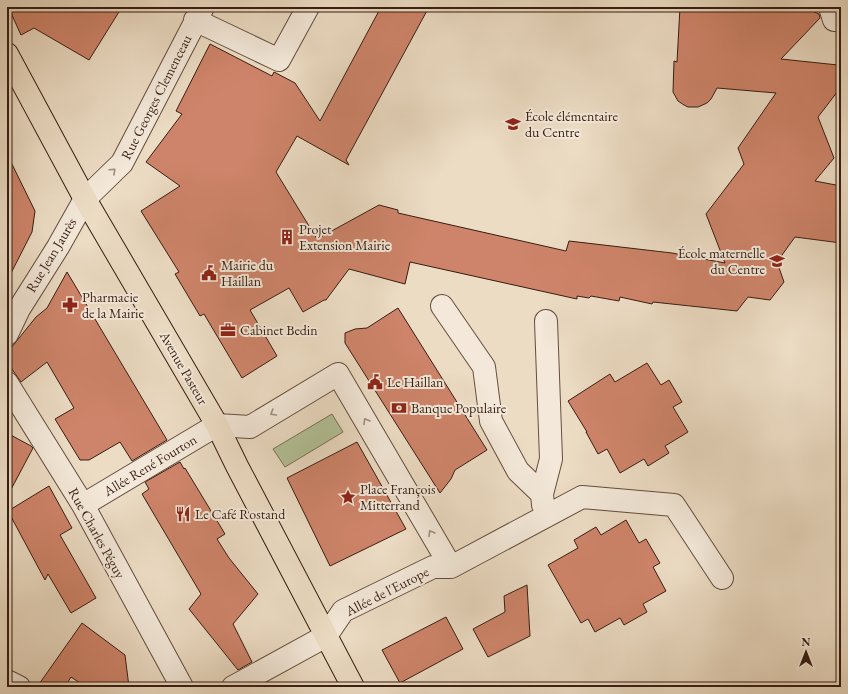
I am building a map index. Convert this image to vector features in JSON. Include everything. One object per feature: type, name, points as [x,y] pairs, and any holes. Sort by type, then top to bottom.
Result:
[{"type":"main road","name":"Avenue Pasteur","points":[[7,54],[85,198],[217,425],[353,687]]},
{"type":"street","points":[[199,14],[279,60],[308,7]]},
{"type":"street","points":[[830,7],[834,20],[841,20]]},
{"type":"street","name":"Rue Georges Clemenceau","points":[[85,198],[122,163],[199,14]]},
{"type":"street","name":"Rue Jean Jaurès","points":[[7,334],[13,308],[58,247],[85,198]]},
{"type":"street","points":[[442,306],[484,367],[491,421],[518,471],[542,494]]},
{"type":"street","points":[[543,518],[542,494],[550,459],[546,321]]},
{"type":"street","points":[[217,425],[250,427],[338,374],[451,567]]},
{"type":"street","name":"Rue Charles Péguy","points":[[7,383],[83,505],[182,687]]},
{"type":"street","name":"Allée René Fourton","points":[[83,505],[217,425]]},
{"type":"street","name":"Allée de l'Europe","points":[[326,636],[343,611],[433,567],[451,567],[582,497],[674,505],[722,578]]},
{"type":"street","points":[[233,687],[326,636]]},
{"type":"street","points":[[7,681],[19,687]]},
{"type":"green space","points":[[332,414],[343,432],[285,467],[273,449]]},
{"type":"building","points":[[7,7],[122,7],[89,60],[34,28],[21,35],[11,13],[7,11]]},
{"type":"building","points":[[381,7],[429,7],[346,160],[349,165],[297,136],[276,172],[317,239],[379,205],[398,210],[398,213],[566,251],[569,241],[672,253],[725,263],[706,214],[744,164],[738,148],[776,93],[717,88],[707,103],[698,107],[688,107],[678,101],[673,92],[674,61],[677,62],[680,7],[803,7],[819,14],[820,18],[781,59],[838,65],[841,74],[841,87],[818,117],[834,158],[815,181],[841,186],[841,243],[795,237],[777,262],[784,282],[770,300],[748,297],[737,311],[653,302],[652,304],[620,297],[619,301],[591,296],[589,298],[577,296],[577,299],[410,262],[405,284],[349,269],[326,300],[303,312],[289,288],[250,310],[277,356],[242,378],[204,314],[200,316],[175,274],[179,272],[141,211],[180,186],[146,162],[182,114],[176,111],[210,44],[272,76],[274,72],[295,83],[320,121]]},
{"type":"building","points":[[7,154],[35,211],[32,232],[7,281]]},
{"type":"building","points":[[67,272],[167,440],[132,461],[120,442],[89,460],[80,460],[55,419],[74,408],[47,362],[21,382],[7,362],[7,353],[36,317],[47,308]]},
{"type":"building","points":[[398,308],[487,450],[455,470],[451,479],[440,493],[345,343],[345,333],[355,329],[367,328]]},
{"type":"building","points":[[647,363],[661,385],[669,380],[682,402],[673,407],[688,432],[665,446],[669,453],[648,466],[644,459],[620,473],[607,449],[598,454],[587,432],[568,401],[610,374],[615,382]]},
{"type":"building","points":[[7,433],[33,448],[7,497]]},
{"type":"building","points":[[357,442],[406,529],[330,566],[287,478]]},
{"type":"building","points":[[180,462],[225,534],[217,539],[229,558],[258,594],[233,624],[252,662],[238,670],[189,609],[201,594],[142,494],[149,489],[145,482]]},
{"type":"building","points":[[49,486],[72,528],[60,535],[96,598],[71,613],[48,574],[45,580],[8,511]]},
{"type":"building","points":[[626,520],[639,543],[646,539],[660,563],[653,567],[666,591],[643,604],[647,612],[624,625],[620,618],[595,632],[588,619],[581,623],[548,565],[578,548],[574,540],[596,527],[601,535]]},
{"type":"building","points":[[527,585],[530,636],[488,657],[473,629],[505,612],[504,596]]},
{"type":"building","points":[[446,617],[463,649],[400,683],[382,650]]},
{"type":"building","points":[[82,623],[125,655],[129,687],[86,687],[71,677],[65,687],[37,687]]},
{"type":"place","name":"École élémentaire du Centre","points":[[513,124]]},
{"type":"place","name":"Projet Extension Mairie","points":[[287,237]]},
{"type":"place","name":"École maternelle du Centre","points":[[777,261]]},
{"type":"place","name":"Mairie du Haillan","points":[[209,273]]},
{"type":"place","name":"Pharmacie de la Mairie","points":[[70,305]]},
{"type":"place","name":"Cabinet Bedin","points":[[228,330]]},
{"type":"place","name":"Le Haillan","points":[[375,382]]},
{"type":"place","name":"Banque Populaire","points":[[399,408]]},
{"type":"place","name":"Place François Mitterrand","points":[[348,497]]},
{"type":"place","name":"Le Café Rostand","points":[[183,514]]}]
